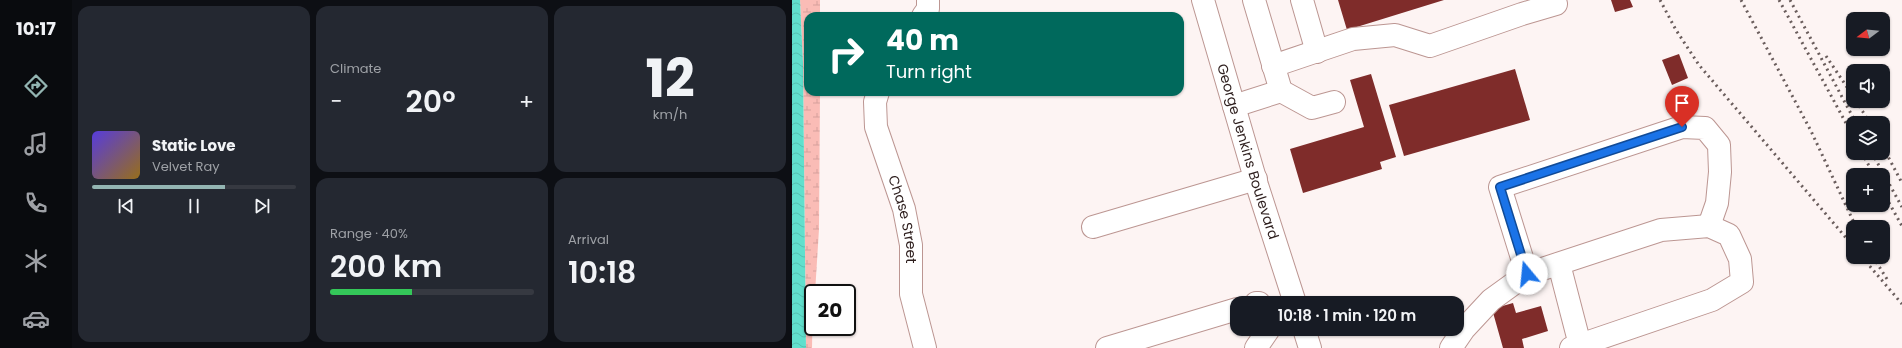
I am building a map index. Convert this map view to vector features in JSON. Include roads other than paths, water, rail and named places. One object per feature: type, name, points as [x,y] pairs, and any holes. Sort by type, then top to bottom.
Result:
[{"type":"main road","points":[[926,12],[928,9],[928,0]]},
{"type":"main road","name":"George Jenkins Boulevard","points":[[1203,0],[1256,179],[1293,296]]},
{"type":"main road","points":[[1254,0],[1281,91],[1312,108],[1334,102]]},
{"type":"main road","points":[[1302,0],[1317,52]]},
{"type":"main road","points":[[1273,66],[1353,39],[1395,35],[1430,46],[1522,14],[1556,4],[1554,0]]},
{"type":"main road","points":[[1234,106],[1281,91]]},
{"type":"main road","name":"Chase Street","points":[[877,96],[875,102],[876,127],[904,208],[911,245],[911,294],[925,348]]},
{"type":"main road","points":[[1527,274],[1500,187],[1682,127],[1705,128],[1719,145],[1720,172],[1717,203],[1709,226]]},
{"type":"main road","points":[[1093,228],[1256,179]]},
{"type":"main road","points":[[1451,348],[1464,329],[1491,300],[1527,274],[1662,230],[1709,226],[1729,235],[1740,259],[1742,282],[1712,300],[1575,346],[1559,264]]},
{"type":"main road","points":[[1107,348],[1230,311]]},
{"type":"main road","points":[[1256,348],[1264,336]]},
{"type":"main road","points":[[1306,336],[1310,348]]},
{"type":"water","points":[[792,0],[800,0],[803,64],[805,284],[804,284],[804,336],[806,336],[806,348],[792,348]]},
{"type":"railway","points":[[1660,0],[1676,30],[1699,65],[1846,238]]},
{"type":"railway","points":[[1741,0],[1811,131],[1853,220]]},
{"type":"railway","points":[[1779,0],[1846,123]]},
{"type":"railway","points":[[1790,0],[1852,116]]},
{"type":"railway","points":[[1826,56],[1846,86]]},
{"type":"railway","points":[[1860,108],[1866,116]]},
{"type":"railway","points":[[1866,160],[1870,168]]},
{"type":"railway","points":[[1876,160],[1902,207]]},
{"type":"railway","points":[[1890,160],[1902,183]]},
{"type":"railway","points":[[1890,205],[1902,226]]},
{"type":"railway","points":[[1868,264],[1902,304]]},
{"type":"railway","points":[[1877,264],[1887,279]]}]
